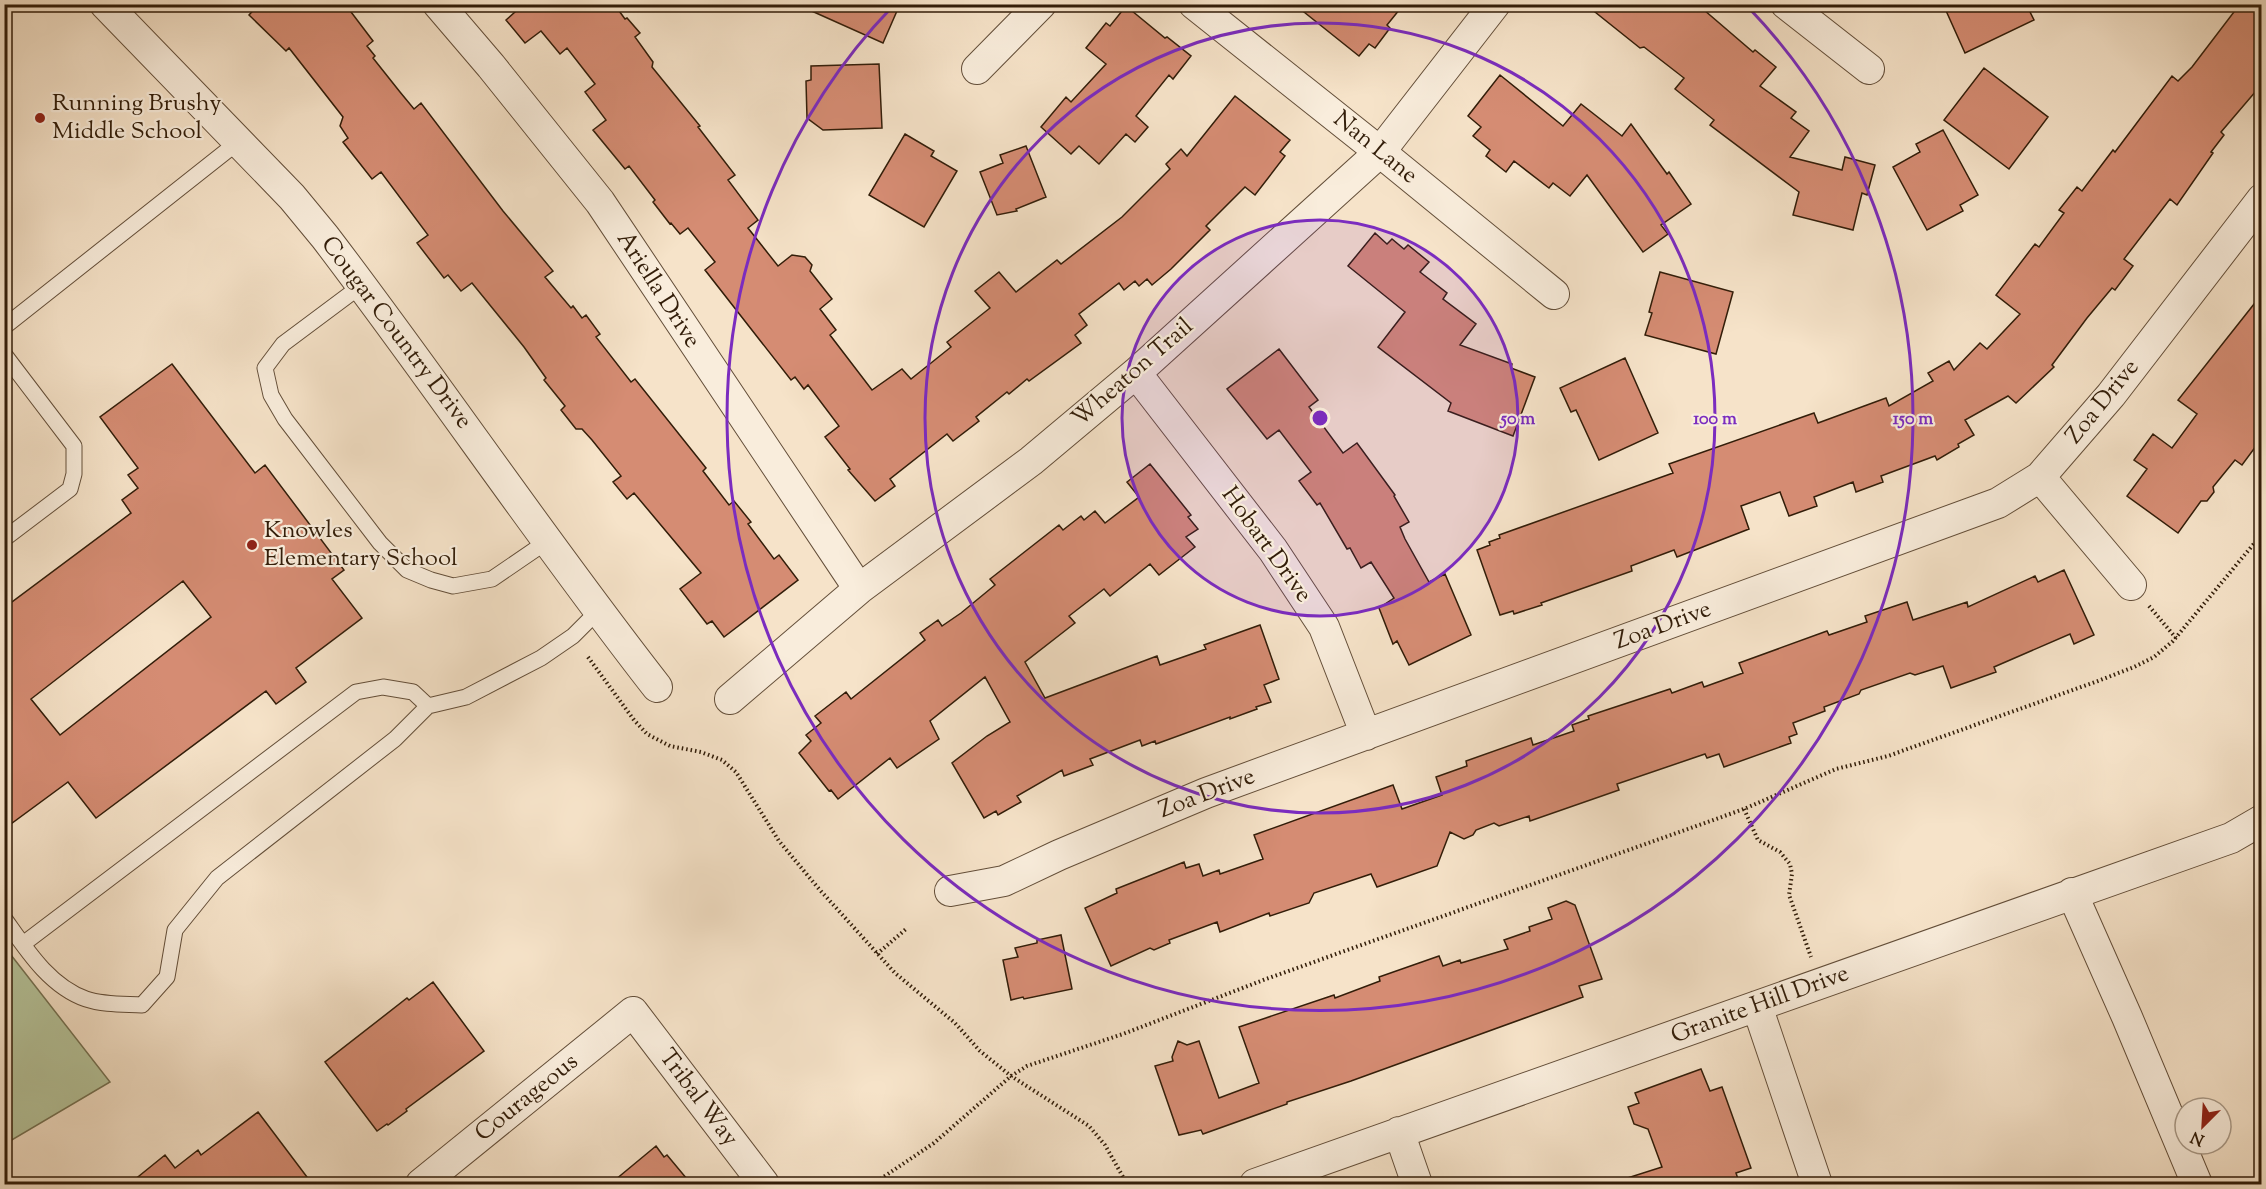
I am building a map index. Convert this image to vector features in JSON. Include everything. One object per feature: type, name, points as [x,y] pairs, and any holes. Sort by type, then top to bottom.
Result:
[{"type":"street","name":"Cougar Country Drive","points":[[105,4],[292,197],[362,285],[549,540],[598,611],[657,687]]},
{"type":"street","name":"Ariella Drive","points":[[438,4],[600,202],[859,589]]},
{"type":"street","points":[[977,69],[1041,4]]},
{"type":"street","name":"Nan Lane","points":[[1194,4],[1554,294]]},
{"type":"street","name":"Wheaton Trail","points":[[730,699],[859,589],[1031,461],[1136,373],[1380,152],[1495,4]]},
{"type":"street","points":[[1786,4],[1869,69]]},
{"type":"street","name":"Zoa Drive","points":[[950,891],[1004,881],[1059,855],[1206,793],[1998,503],[2040,477],[2111,395],[2262,199]]},
{"type":"street","name":"Hobart Drive","points":[[1136,373],[1273,550],[1324,627],[1366,735]]},
{"type":"street","points":[[2040,477],[2131,585]]},
{"type":"street","name":"Granite Hill Drive","points":[[1255,1185],[2231,838],[2262,820]]},
{"type":"street","points":[[2072,893],[2197,1185]]},
{"type":"street","points":[[1757,1006],[1817,1185]]},
{"type":"street","name":"Courageous","points":[[421,1185],[633,1012]]},
{"type":"street","name":"Tribal Way","points":[[633,1012],[764,1185]]},
{"type":"street","points":[[1399,1132],[1416,1185]]},
{"type":"lane","points":[[4,327],[238,142]]},
{"type":"lane","points":[[362,285],[283,344],[265,368],[271,395],[285,419],[380,543],[407,570],[453,586],[492,579],[549,540]]},
{"type":"lane","points":[[4,354],[74,446],[74,474],[70,489],[4,538]]},
{"type":"lane","points":[[4,918],[51,978],[85,998],[104,1003],[142,1005],[167,977],[175,930],[217,878],[396,739],[428,706],[466,697],[541,658],[573,636],[598,611]]},
{"type":"lane","points":[[23,944],[356,692],[384,687],[413,692],[428,706]]},
{"type":"path","points":[[873,1185],[934,1143],[1011,1076],[1027,1066],[1123,1034],[1266,979],[1744,809],[1836,769],[1888,756],[2098,681],[2154,657],[2176,638],[2262,534]]},
{"type":"path","points":[[2131,585],[2176,638]]},
{"type":"path","points":[[588,657],[634,720],[647,734],[670,746],[701,752],[722,760],[736,772],[779,841],[895,973],[955,1023],[980,1051],[1011,1076],[1089,1126],[1105,1145],[1128,1185]]},
{"type":"path","points":[[1744,809],[1758,840],[1780,852],[1790,864],[1792,874],[1789,895],[1811,957]]},
{"type":"path","points":[[877,954],[906,929]]},
{"type":"green space","points":[[4,946],[110,1082],[5,1144],[4,1144]]},
{"type":"building","points":[[259,4],[345,4],[373,41],[367,46],[375,56],[373,58],[414,109],[421,103],[503,211],[553,271],[545,277],[571,308],[573,306],[582,318],[586,315],[600,334],[596,337],[631,382],[635,379],[706,468],[703,471],[729,505],[734,501],[751,522],[748,524],[774,559],[779,555],[798,580],[724,637],[712,621],[707,624],[680,589],[701,573],[634,493],[627,499],[613,482],[621,476],[582,429],[576,429],[561,410],[565,406],[544,380],[546,378],[472,283],[461,291],[448,275],[444,278],[417,243],[428,235],[381,172],[372,179],[343,142],[348,138],[340,126],[343,117],[289,48],[286,51],[249,15]]},
{"type":"building","points":[[524,4],[614,4],[625,19],[627,18],[640,33],[635,37],[653,62],[652,67],[700,126],[698,127],[735,175],[728,180],[758,220],[748,228],[778,266],[792,255],[805,257],[812,265],[810,271],[832,299],[820,309],[836,330],[830,335],[872,390],[902,369],[911,379],[951,347],[947,342],[990,308],[975,291],[999,272],[1016,292],[1057,260],[1061,264],[1122,217],[1170,169],[1166,164],[1181,149],[1187,156],[1235,96],[1290,140],[1280,152],[1285,156],[1255,195],[1245,187],[1206,226],[1210,230],[1171,269],[1152,285],[1147,279],[1139,286],[1135,281],[1124,290],[1119,283],[1079,314],[1087,325],[1075,335],[1081,343],[1029,381],[1027,379],[1009,394],[1007,392],[976,417],[979,421],[953,441],[947,434],[890,479],[895,486],[875,501],[848,470],[850,469],[825,437],[839,426],[808,385],[804,389],[795,377],[791,380],[705,270],[715,262],[688,228],[680,234],[670,224],[629,166],[625,169],[593,130],[606,120],[585,92],[595,84],[567,48],[560,54],[541,31],[525,43],[506,20]]},
{"type":"building","points":[[796,4],[900,4],[883,43]]},
{"type":"building","points":[[1294,4],[1404,4],[1387,25],[1390,28],[1375,48],[1369,44],[1359,56]]},
{"type":"building","points":[[1585,4],[1697,4],[1753,52],[1755,50],[1776,67],[1760,86],[1796,112],[1791,118],[1809,131],[1790,157],[1842,170],[1845,157],[1875,165],[1867,195],[1862,193],[1853,230],[1793,215],[1799,192],[1710,125],[1714,120],[1675,89],[1684,78],[1644,47],[1640,48]]},
{"type":"building","points":[[1943,4],[2026,4],[2034,20],[1965,53]]},
{"type":"building","points":[[2240,4],[2262,4],[2262,84],[2221,132],[2224,135],[2177,205],[2170,199],[2124,259],[2133,266],[2115,290],[2112,288],[2087,318],[2052,365],[2054,367],[2016,403],[2008,396],[1965,420],[1974,435],[1937,460],[1935,456],[1881,476],[1883,482],[1856,492],[1853,482],[1814,497],[1817,506],[1789,516],[1780,492],[1741,506],[1749,529],[1677,557],[1674,550],[1631,566],[1632,571],[1541,603],[1542,605],[1514,614],[1513,611],[1500,615],[1477,550],[1490,545],[1489,542],[1500,538],[1499,535],[1673,473],[1669,464],[1814,413],[1818,423],[1886,398],[1889,406],[1933,381],[1928,373],[1949,361],[1954,370],[1980,343],[1987,349],[2020,314],[1996,295],[2035,244],[2039,247],[2064,213],[2059,210],[2077,187],[2082,191],[2113,150],[2115,152],[2172,76],[2178,81],[2192,67]]},
{"type":"building","points":[[1126,6],[1191,56],[1173,79],[1169,75],[1136,116],[1148,127],[1135,142],[1126,134],[1099,164],[1079,146],[1071,154],[1041,127],[1066,97],[1071,102],[1106,64],[1086,48],[1106,23],[1110,26]]},
{"type":"building","points":[[879,64],[882,128],[823,130],[807,118],[806,81],[811,80],[811,66]]},
{"type":"building","points":[[1984,68],[2048,117],[2009,169],[1944,120]]},
{"type":"building","points":[[1500,75],[1563,126],[1581,104],[1622,136],[1631,124],[1691,204],[1661,225],[1668,234],[1643,252],[1587,175],[1570,196],[1553,183],[1549,188],[1514,161],[1506,172],[1486,156],[1490,150],[1473,136],[1481,127],[1468,116]]},
{"type":"building","points":[[1943,130],[1978,195],[1960,205],[1963,211],[1927,230],[1893,167],[1920,152],[1916,144]]},
{"type":"building","points":[[905,134],[934,151],[931,156],[957,171],[924,227],[869,195]]},
{"type":"building","points":[[1026,146],[1046,197],[1016,209],[1017,211],[997,215],[980,172],[1003,163],[1000,155]]},
{"type":"building","points":[[1375,233],[1387,244],[1392,239],[1404,249],[1408,245],[1429,262],[1420,272],[1447,293],[1443,299],[1476,324],[1460,345],[1512,364],[1511,368],[1535,377],[1513,436],[1448,411],[1451,403],[1378,347],[1405,312],[1348,266]]},
{"type":"building","points":[[1660,272],[1733,292],[1716,354],[1645,335]]},
{"type":"building","points":[[2262,294],[2262,438],[2242,465],[2235,460],[2213,487],[2214,492],[2207,501],[2201,501],[2178,533],[2127,496],[2147,469],[2134,460],[2153,434],[2172,448],[2197,414],[2178,400]]},
{"type":"building","points":[[1279,349],[1318,400],[1309,407],[1343,453],[1357,443],[1395,495],[1409,522],[1400,527],[1405,539],[1429,582],[1445,574],[1471,635],[1409,665],[1397,641],[1393,644],[1379,608],[1394,598],[1371,562],[1361,568],[1320,503],[1317,505],[1299,481],[1311,472],[1279,430],[1267,439],[1227,389]]},
{"type":"building","points":[[1625,358],[1658,433],[1599,460],[1576,410],[1571,412],[1560,388]]},
{"type":"building","points":[[172,364],[255,473],[265,465],[344,570],[332,579],[362,618],[296,668],[306,682],[276,704],[266,691],[96,818],[68,782],[4,829],[4,608],[131,513],[122,500],[138,488],[128,475],[138,468],[100,417]],"holes":[[[183,581],[211,617],[60,735],[31,699]]]},
{"type":"building","points":[[1150,464],[1191,515],[1188,517],[1198,529],[1186,537],[1195,547],[1159,575],[1150,564],[1110,596],[1104,589],[1069,616],[1075,623],[1025,662],[1045,698],[1157,656],[1160,665],[1206,649],[1204,645],[1260,625],[1279,679],[1264,685],[1271,702],[1230,719],[1230,717],[1156,744],[1155,741],[1142,746],[1140,740],[1090,759],[1093,765],[1064,776],[1062,770],[1017,796],[1021,802],[998,815],[996,811],[984,818],[952,763],[987,736],[1010,722],[985,677],[930,721],[939,739],[897,768],[890,758],[838,799],[831,790],[829,791],[799,753],[811,741],[806,735],[821,723],[815,716],[846,692],[851,699],[925,640],[920,633],[938,620],[942,626],[961,613],[995,585],[990,579],[1059,525],[1063,530],[1081,516],[1084,520],[1095,511],[1105,523],[1139,497],[1127,482]]},
{"type":"building","points":[[2064,570],[2094,635],[2074,644],[2070,634],[1994,667],[1996,672],[1951,688],[1943,666],[1915,675],[1910,673],[1861,690],[1859,694],[1824,707],[1825,711],[1793,723],[1797,734],[1789,737],[1791,743],[1724,767],[1719,754],[1707,758],[1705,754],[1617,784],[1619,790],[1530,821],[1529,816],[1499,826],[1494,823],[1476,830],[1473,835],[1464,839],[1450,832],[1437,866],[1377,887],[1371,874],[1314,893],[1309,903],[1270,916],[1269,913],[1220,932],[1217,922],[1111,966],[1085,908],[1117,893],[1116,889],[1184,862],[1186,868],[1199,864],[1203,876],[1219,870],[1220,874],[1263,859],[1254,835],[1393,785],[1402,809],[1442,795],[1436,777],[1467,766],[1466,761],[1531,738],[1533,745],[1574,731],[1572,725],[1589,719],[1588,716],[1670,689],[1672,693],[1702,682],[1704,687],[1743,673],[1739,663],[1827,631],[1829,635],[1867,622],[1865,616],[1907,602],[1913,620],[1967,602],[1968,607],[2035,576],[2038,582]]},
{"type":"building","points":[[1566,901],[1575,905],[1602,979],[1579,986],[1583,997],[1203,1134],[1201,1130],[1179,1135],[1155,1066],[1173,1061],[1172,1057],[1178,1041],[1187,1045],[1199,1041],[1219,1098],[1259,1083],[1239,1027],[1334,995],[1335,998],[1380,981],[1379,977],[1439,956],[1443,966],[1508,949],[1504,940],[1530,931],[1529,927],[1552,919],[1548,908]]},
{"type":"building","points":[[1061,935],[1072,989],[1011,1000],[1003,960],[1018,957],[1015,948]]},
{"type":"building","points":[[433,982],[484,1051],[406,1109],[407,1111],[377,1131],[325,1062],[407,998],[409,1000]]},
{"type":"building","points":[[1701,1069],[1710,1091],[1722,1087],[1751,1168],[1736,1173],[1740,1185],[1621,1185],[1621,1180],[1662,1167],[1648,1129],[1634,1124],[1628,1107],[1639,1103],[1635,1093]]},
{"type":"building","points":[[258,1112],[313,1185],[128,1185],[165,1155],[175,1168],[198,1150],[201,1155]]},
{"type":"building","points":[[656,1146],[664,1157],[667,1155],[692,1185],[609,1185]]},
{"type":"place","name":"Running Brushy Middle School","points":[[40,118]]},
{"type":"place","name":"Knowles Elementary School","points":[[252,545]]}]
